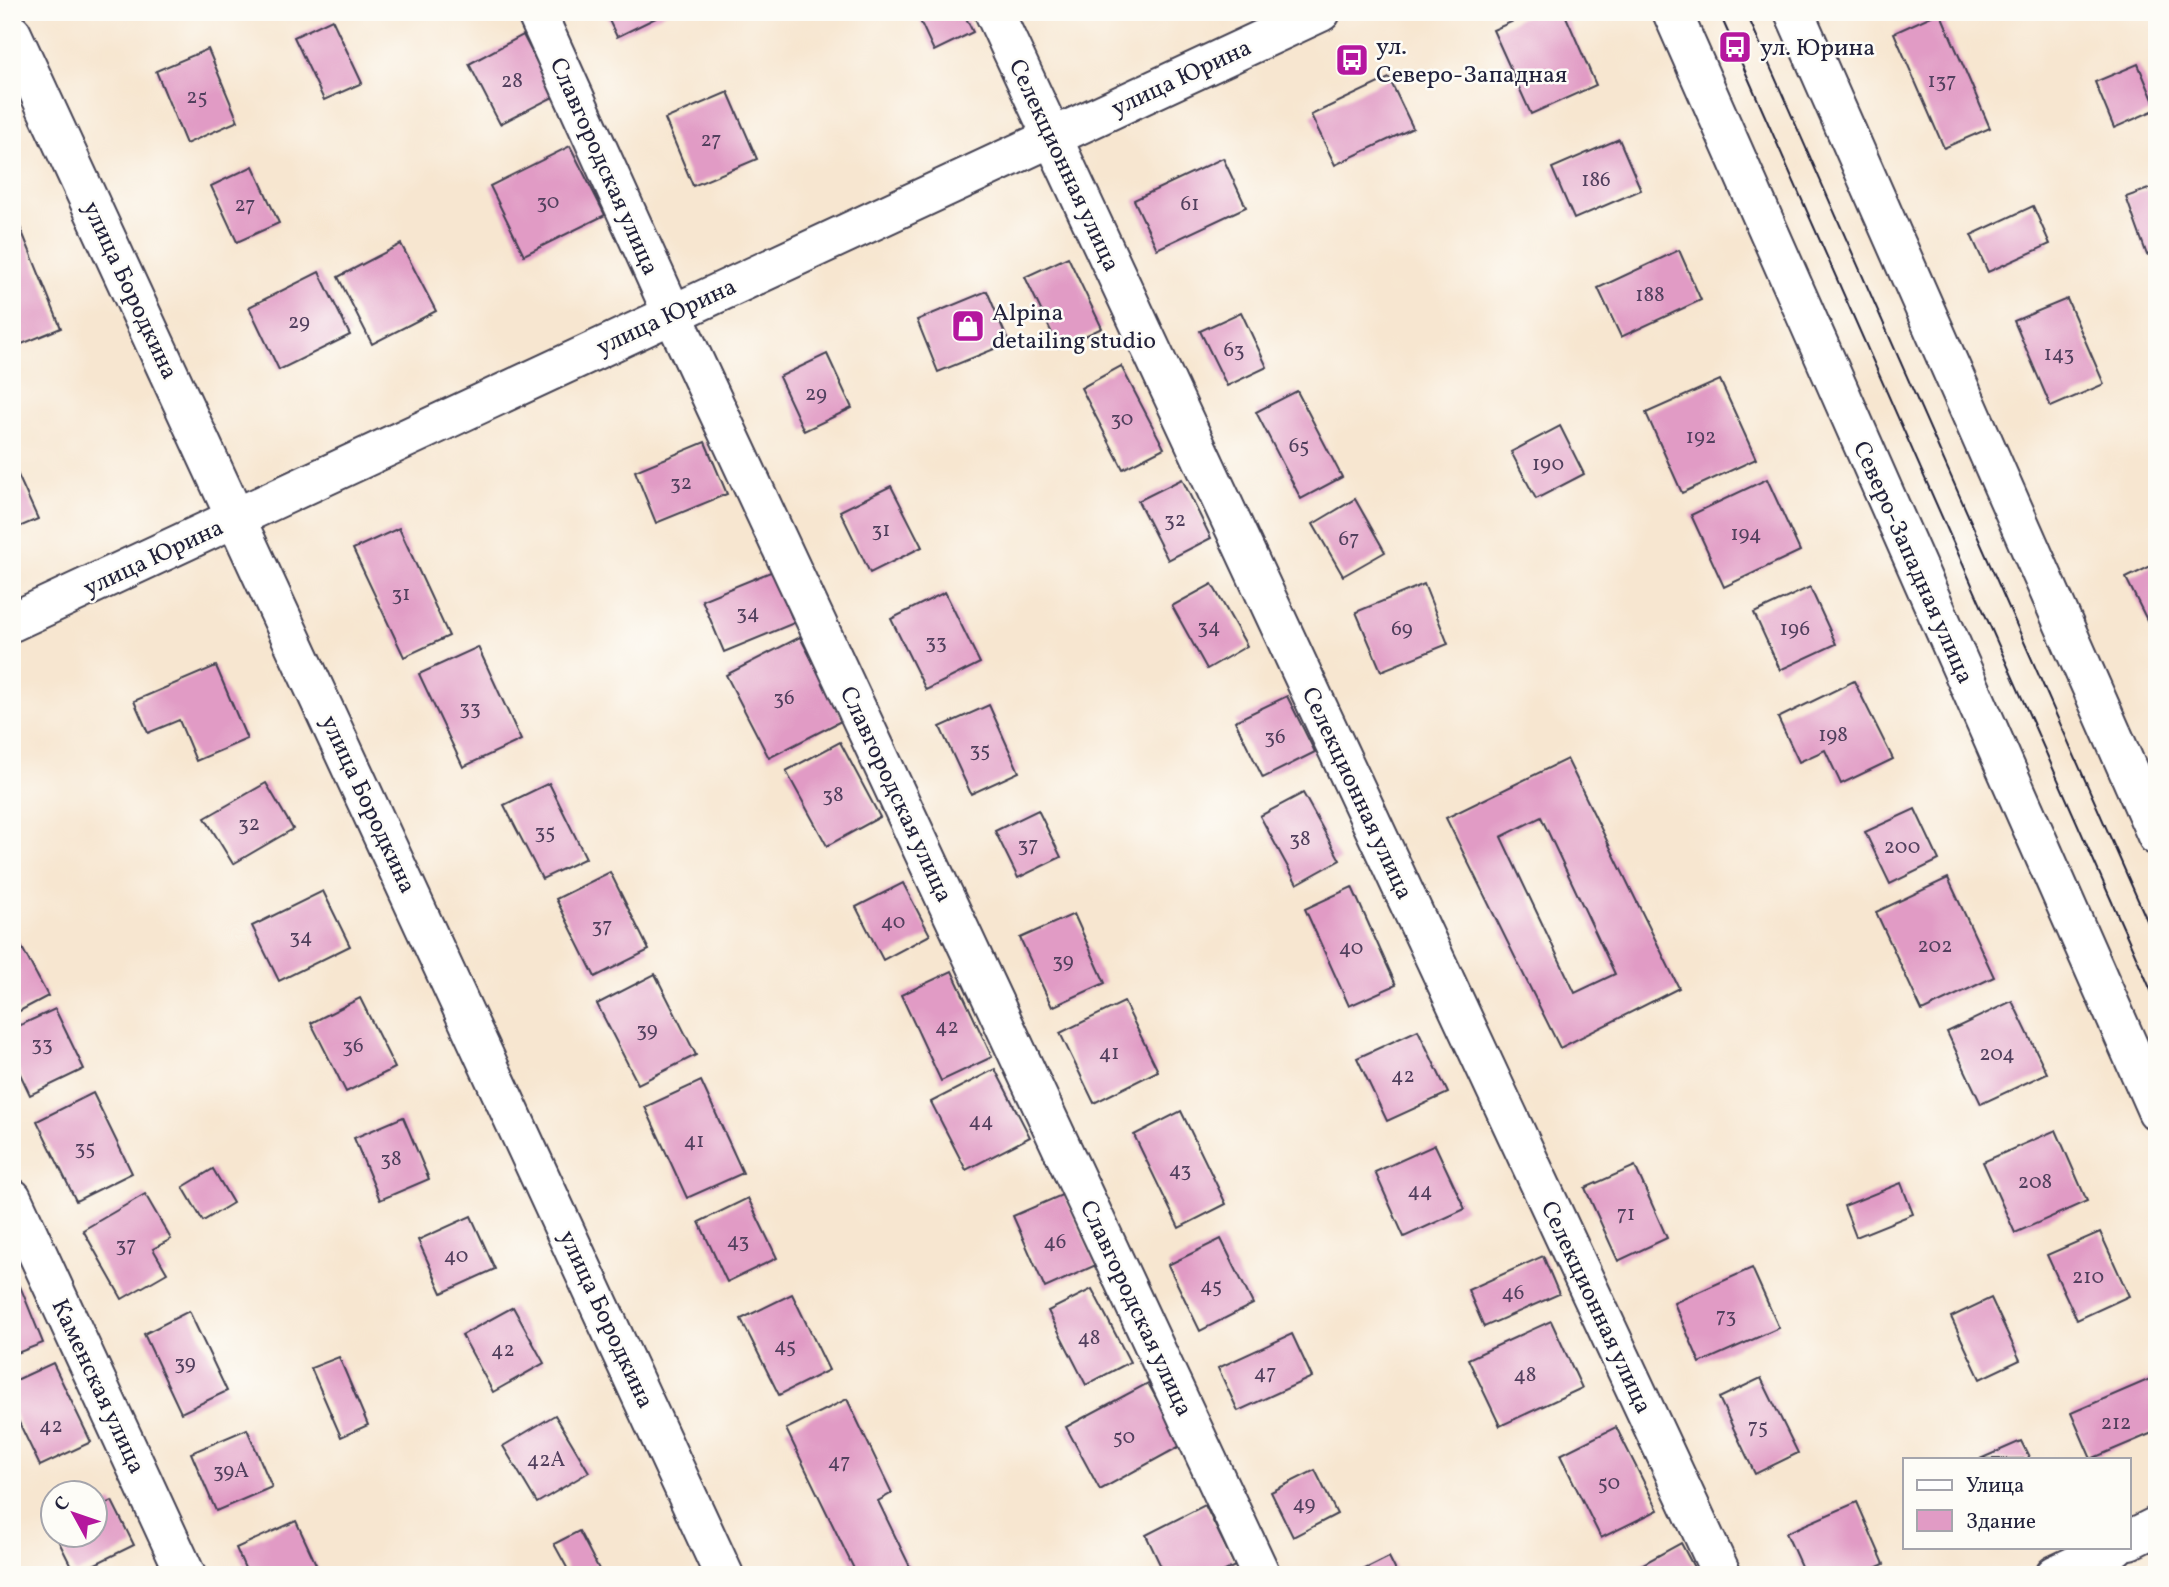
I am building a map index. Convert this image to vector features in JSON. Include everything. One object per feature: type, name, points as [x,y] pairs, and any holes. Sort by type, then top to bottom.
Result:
[{"type":"street","name":"Славгородская улица","points":[[536,12],[672,313],[1261,1575]]},
{"type":"street","name":"Селекционная улица","points":[[994,12],[1722,1575]]},
{"type":"street","name":"улица Юрина","points":[[12,622],[1321,12]]},
{"type":"street","name":"Северо-Западная улица","points":[[1672,12],[2157,1111]]},
{"type":"street","points":[[1794,12],[2157,836]]},
{"type":"street","name":"улица Бородкина","points":[[12,34],[724,1575]]},
{"type":"street","name":"Каменская улица","points":[[12,1198],[186,1575]]},
{"type":"street","points":[[2130,1540],[2157,1526]]},
{"type":"street","points":[[2055,1575],[2113,1548]]},
{"type":"building","points":[[605,12],[668,12],[617,37]]},
{"type":"building","points":[[916,12],[963,12],[973,32],[934,51]]},
{"type":"building","points":[[1534,12],[1564,12],[1596,85],[1531,114],[1493,30]]},
{"type":"building","points":[[1940,12],[1990,128],[1944,148],[1894,33]]},
{"type":"building","points":[[332,19],[362,83],[324,100],[294,37]]},
{"type":"building","points":[[523,35],[555,96],[500,124],[469,64]]},
{"type":"building","points":[[208,49],[238,121],[186,144],[156,71]]},
{"type":"building","points":[[2138,64],[2157,109],[2114,128],[2095,82]]},
{"type":"building","points":[[1389,78],[1413,128],[1335,165],[1311,115]]},
{"type":"building","points":[[728,92],[757,159],[693,186],[665,119]]},
{"type":"building","points":[[1619,139],[1641,190],[1574,219],[1552,168]]},
{"type":"building","points":[[570,146],[605,215],[524,255],[490,186]]},
{"type":"building","points":[[1223,158],[1246,207],[1157,249],[1134,200]]},
{"type":"building","points":[[253,166],[279,223],[237,242],[211,186]]},
{"type":"building","points":[[2157,186],[2157,251],[2147,255],[2126,197]]},
{"type":"building","points":[[2033,206],[2050,244],[1988,272],[1971,235]]},
{"type":"building","points":[[18,222],[61,328],[12,348],[12,224]]},
{"type":"building","points":[[401,244],[436,311],[372,344],[338,277]]},
{"type":"building","points":[[1679,250],[1701,300],[1621,337],[1598,288]]},
{"type":"building","points":[[1068,257],[1102,328],[1059,348],[1025,277]]},
{"type":"building","points":[[319,272],[350,335],[279,370],[249,307]]},
{"type":"building","points":[[987,291],[1009,343],[938,372],[917,320]]},
{"type":"building","points":[[2067,299],[2104,384],[2051,407],[2014,321]]},
{"type":"building","points":[[1241,312],[1267,367],[1227,386],[1200,331]]},
{"type":"building","points":[[827,354],[852,408],[804,431],[779,377]]},
{"type":"building","points":[[1121,366],[1164,448],[1123,469],[1081,388]]},
{"type":"building","points":[[1720,380],[1756,459],[1682,493],[1646,413]]},
{"type":"building","points":[[1297,391],[1342,477],[1301,499],[1256,412]]},
{"type":"building","points":[[1560,426],[1584,474],[1536,499],[1511,452]]},
{"type":"building","points":[[705,442],[727,494],[656,523],[635,471]]},
{"type":"building","points":[[12,462],[38,519],[12,530]]},
{"type":"building","points":[[1182,479],[1211,538],[1168,560],[1138,501]]},
{"type":"building","points":[[1767,479],[1800,551],[1724,587],[1691,515]]},
{"type":"building","points":[[891,486],[922,547],[870,573],[840,511]]},
{"type":"building","points":[[1355,499],[1385,552],[1343,576],[1313,524]]},
{"type":"building","points":[[399,528],[449,636],[404,657],[353,549]]},
{"type":"building","points":[[2157,563],[2157,640],[2126,578]]},
{"type":"building","points":[[773,571],[794,623],[724,652],[702,600]]},
{"type":"building","points":[[1212,584],[1247,646],[1207,669],[1172,606]]},
{"type":"building","points":[[1424,584],[1448,644],[1381,671],[1356,612]]},
{"type":"building","points":[[1810,587],[1836,644],[1780,670],[1754,613]]},
{"type":"building","points":[[945,592],[980,663],[926,690],[891,619]]},
{"type":"building","points":[[800,637],[843,720],[769,758],[726,675]]},
{"type":"building","points":[[478,647],[521,740],[463,767],[419,674]]},
{"type":"building","points":[[216,666],[247,739],[196,761],[179,720],[148,733],[134,701]]},
{"type":"building","points":[[1854,681],[1893,759],[1841,784],[1825,750],[1799,762],[1778,718]]},
{"type":"building","points":[[1287,696],[1315,752],[1263,778],[1235,721]]},
{"type":"building","points":[[989,705],[1019,772],[971,794],[940,727]]},
{"type":"building","points":[[840,742],[880,817],[827,846],[786,771]]},
{"type":"building","points":[[1567,759],[1679,988],[1560,1048],[1446,818]],"holes":[[[1541,817],[1615,974],[1575,993],[1501,837]]]},
{"type":"building","points":[[266,783],[293,829],[233,864],[205,818]]},
{"type":"building","points":[[549,783],[586,858],[542,879],[504,805]]},
{"type":"building","points":[[1303,793],[1340,860],[1297,884],[1260,816]]},
{"type":"building","points":[[1915,809],[1939,860],[1890,884],[1865,832]]},
{"type":"building","points":[[1038,810],[1061,857],[1018,878],[995,831]]},
{"type":"building","points":[[610,872],[649,950],[595,977],[556,899]]},
{"type":"building","points":[[1948,878],[1994,977],[1922,1011],[1876,912]]},
{"type":"building","points":[[903,883],[930,935],[883,960],[856,907]]},
{"type":"building","points":[[1352,887],[1396,985],[1349,1006],[1305,909]]},
{"type":"building","points":[[323,891],[350,946],[279,981],[252,926]]},
{"type":"building","points":[[1074,914],[1105,983],[1052,1007],[1020,938]]},
{"type":"building","points":[[12,929],[48,996],[12,1015]]},
{"type":"building","points":[[952,971],[992,1057],[941,1081],[901,995]]},
{"type":"building","points":[[655,974],[696,1055],[638,1084],[597,1004]]},
{"type":"building","points":[[360,998],[395,1068],[346,1092],[311,1023]]},
{"type":"building","points":[[2012,1001],[2047,1073],[1981,1104],[1947,1032]]},
{"type":"building","points":[[1124,1002],[1158,1071],[1094,1103],[1060,1033]]},
{"type":"building","points":[[55,1009],[84,1069],[30,1095],[12,1057],[12,1029]]},
{"type":"building","points":[[1418,1030],[1448,1093],[1387,1121],[1357,1058]]},
{"type":"building","points":[[995,1069],[1030,1137],[966,1170],[931,1102]]},
{"type":"building","points":[[701,1081],[743,1173],[687,1198],[645,1107]]},
{"type":"building","points":[[93,1093],[132,1173],[76,1201],[37,1121]]},
{"type":"building","points":[[1181,1111],[1226,1204],[1179,1228],[1134,1135]]},
{"type":"building","points":[[403,1117],[429,1179],[380,1200],[354,1138]]},
{"type":"building","points":[[2056,1130],[2087,1201],[2015,1233],[1983,1162]]},
{"type":"building","points":[[1435,1145],[1465,1209],[1404,1237],[1375,1172]]},
{"type":"building","points":[[1635,1166],[1667,1238],[1618,1261],[1585,1188]]},
{"type":"building","points":[[213,1169],[233,1203],[203,1221],[183,1187]]},
{"type":"building","points":[[1901,1183],[1913,1214],[1856,1237],[1844,1206]]},
{"type":"building","points":[[145,1194],[171,1239],[153,1249],[167,1273],[122,1299],[83,1230]]},
{"type":"building","points":[[1064,1194],[1096,1265],[1045,1288],[1013,1216]]},
{"type":"building","points":[[748,1198],[777,1258],[727,1282],[699,1222]]},
{"type":"building","points":[[471,1216],[495,1269],[442,1293],[418,1240]]},
{"type":"building","points":[[2100,1232],[2129,1296],[2077,1320],[2047,1255]]},
{"type":"building","points":[[1221,1239],[1253,1304],[1200,1331],[1168,1265]]},
{"type":"building","points":[[1543,1256],[1559,1294],[1484,1327],[1468,1290]]},
{"type":"building","points":[[1752,1268],[1779,1328],[1700,1363],[1674,1303]]},
{"type":"building","points":[[20,1286],[43,1343],[12,1355],[12,1290]]},
{"type":"building","points":[[1092,1289],[1130,1362],[1086,1385],[1048,1311]]},
{"type":"building","points":[[792,1294],[829,1370],[779,1395],[741,1319]]},
{"type":"building","points":[[1991,1298],[2020,1360],[1980,1379],[1951,1317]]},
{"type":"building","points":[[513,1307],[544,1363],[493,1392],[462,1335]]},
{"type":"building","points":[[189,1311],[227,1391],[181,1413],[144,1334]]},
{"type":"building","points":[[1551,1321],[1582,1388],[1500,1426],[1468,1359]]},
{"type":"building","points":[[1292,1334],[1312,1377],[1238,1411],[1218,1368]]},
{"type":"building","points":[[339,1357],[368,1425],[341,1437],[311,1368]]},
{"type":"building","points":[[53,1363],[91,1442],[40,1466],[12,1408],[12,1382]]},
{"type":"building","points":[[2157,1376],[2157,1431],[2091,1458],[2071,1413]]},
{"type":"building","points":[[1761,1378],[1798,1453],[1755,1474],[1719,1398]]},
{"type":"building","points":[[1148,1383],[1182,1445],[1100,1490],[1066,1427]]},
{"type":"building","points":[[847,1399],[892,1493],[878,1501],[914,1575],[857,1575],[786,1429]]},
{"type":"building","points":[[555,1415],[589,1472],[537,1503],[503,1446]]},
{"type":"building","points":[[1616,1427],[1658,1510],[1601,1538],[1560,1455]]},
{"type":"building","points":[[247,1429],[272,1487],[216,1511],[191,1453]]},
{"type":"building","points":[[2021,1441],[2030,1458],[1982,1458]]},
{"type":"building","points":[[1315,1470],[1337,1514],[1293,1537],[1271,1492]]},
{"type":"building","points":[[112,1501],[134,1545],[75,1574],[62,1548],[108,1548],[108,1503]]},
{"type":"building","points":[[1857,1502],[1884,1564],[1859,1575],[1805,1575],[1786,1533]]},
{"type":"building","points":[[1205,1505],[1235,1566],[1217,1575],[1165,1575],[1146,1535]]},
{"type":"building","points":[[296,1521],[321,1575],[248,1575],[236,1548]]},
{"type":"building","points":[[579,1531],[602,1575],[571,1575],[554,1544]]},
{"type":"building","points":[[1681,1543],[1698,1575],[1634,1575],[1632,1570]]},
{"type":"building","points":[[1389,1557],[1398,1575],[1353,1575]]},
{"type":"tram line","points":[[1719,12],[2157,1004]]},
{"type":"tram line","points":[[1746,12],[2157,943]]},
{"type":"place","name":"ул. Юрина","points":[[1735,47]]},
{"type":"place","name":"ул. Северо-Западная","points":[[1352,60]]},
{"type":"place","name":"Alpina detailing studio","points":[[968,326]]}]
